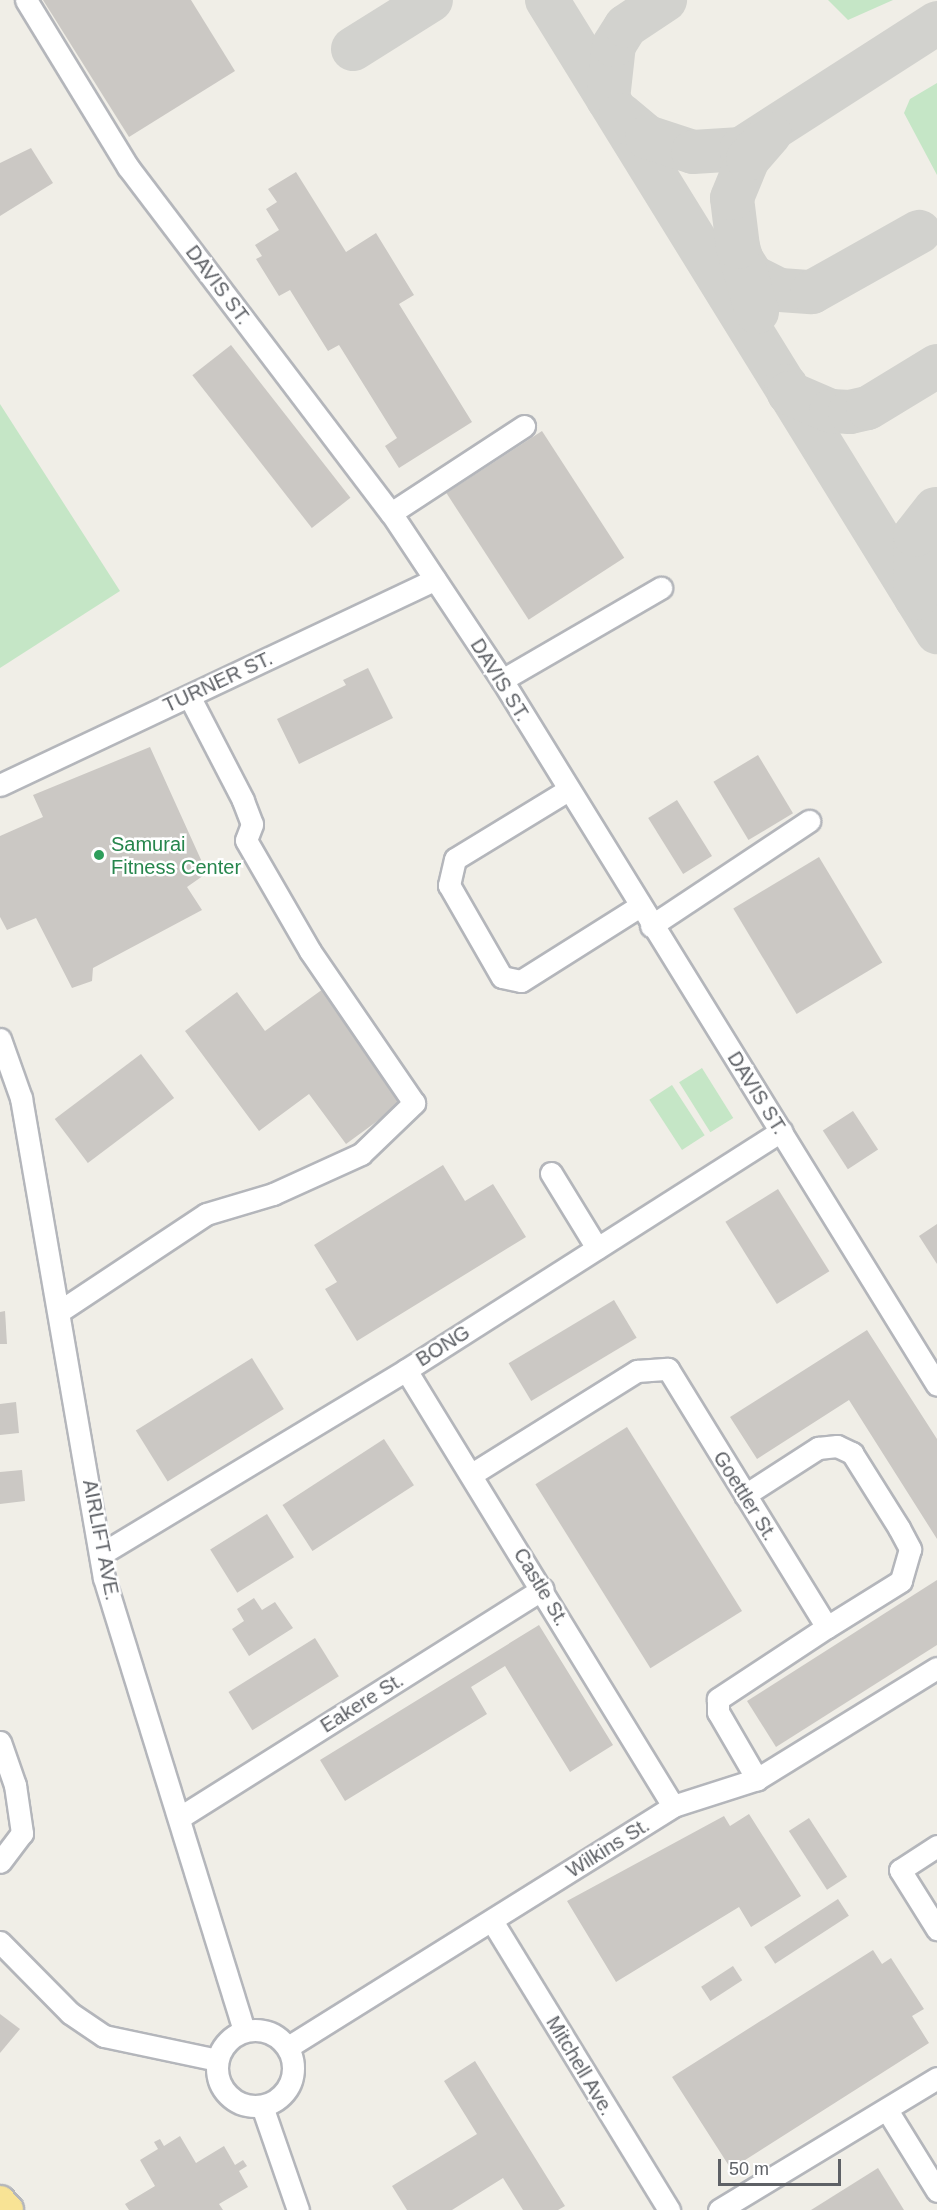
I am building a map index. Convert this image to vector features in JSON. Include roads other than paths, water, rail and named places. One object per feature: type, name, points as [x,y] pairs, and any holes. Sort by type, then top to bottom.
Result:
[{"type":"highway","points":[[0,2201],[8,2210]]},
{"type":"street","name":"DAVIS ST.","points":[[26,0],[128,167],[392,513],[502,680],[638,907],[781,1131],[937,1385]]},
{"type":"street","points":[[392,513],[524,426]]},
{"type":"street","name":"TURNER ST.","points":[[0,785],[435,579]]},
{"type":"street","points":[[502,680],[661,588]]},
{"type":"street","points":[[60,1311],[206,1214],[273,1194],[361,1154],[414,1102],[309,951],[246,840],[252,824],[243,800],[189,696]]},
{"type":"street","points":[[568,790],[455,859],[449,885],[502,977],[521,981],[638,907]]},
{"type":"street","points":[[651,926],[809,821]]},
{"type":"street","name":"AIRLIFT AVE.","points":[[0,1039],[21,1098],[101,1554],[182,1816],[244,2031]]},
{"type":"street","name":"BONG","points":[[101,1554],[406,1370],[781,1131]]},
{"type":"street","points":[[551,1173],[597,1248]]},
{"type":"street","name":"Goettler St.","points":[[471,1474],[652,1366],[668,1369],[826,1627]]},
{"type":"street","name":"Castle St.","points":[[406,1370],[543,1589],[673,1806]]},
{"type":"street","points":[[745,1495],[818,1448],[837,1446],[852,1453],[910,1549],[902,1581],[826,1627],[718,1699],[717,1712],[757,1779]]},
{"type":"street","name":"Eakere St.","points":[[182,1816],[543,1589]]},
{"type":"street","name":"Wilkins St.","points":[[288,2047],[673,1806],[757,1779],[937,1668]]},
{"type":"street","points":[[0,1742],[22,1823],[14,1849],[0,1862]]},
{"type":"street","points":[[937,1846],[900,1870],[937,1929]]},
{"type":"street","name":"Mitchell Ave.","points":[[492,1921],[669,2210]]},
{"type":"street","points":[[0,1942],[70,2013],[104,2036],[218,2060]]},
{"type":"street","points":[[264,2030],[288,2047],[293,2059],[291,2084],[262,2106],[243,2105],[227,2095],[218,2079],[218,2060],[227,2042],[244,2031],[264,2030]]},
{"type":"street","points":[[719,2210],[937,2078]]},
{"type":"street","points":[[262,2106],[298,2210]]},
{"type":"street","points":[[887,2110],[937,2191]]},
{"type":"place","name":"Samurai Fitness Center","points":[[99,855]]}]
